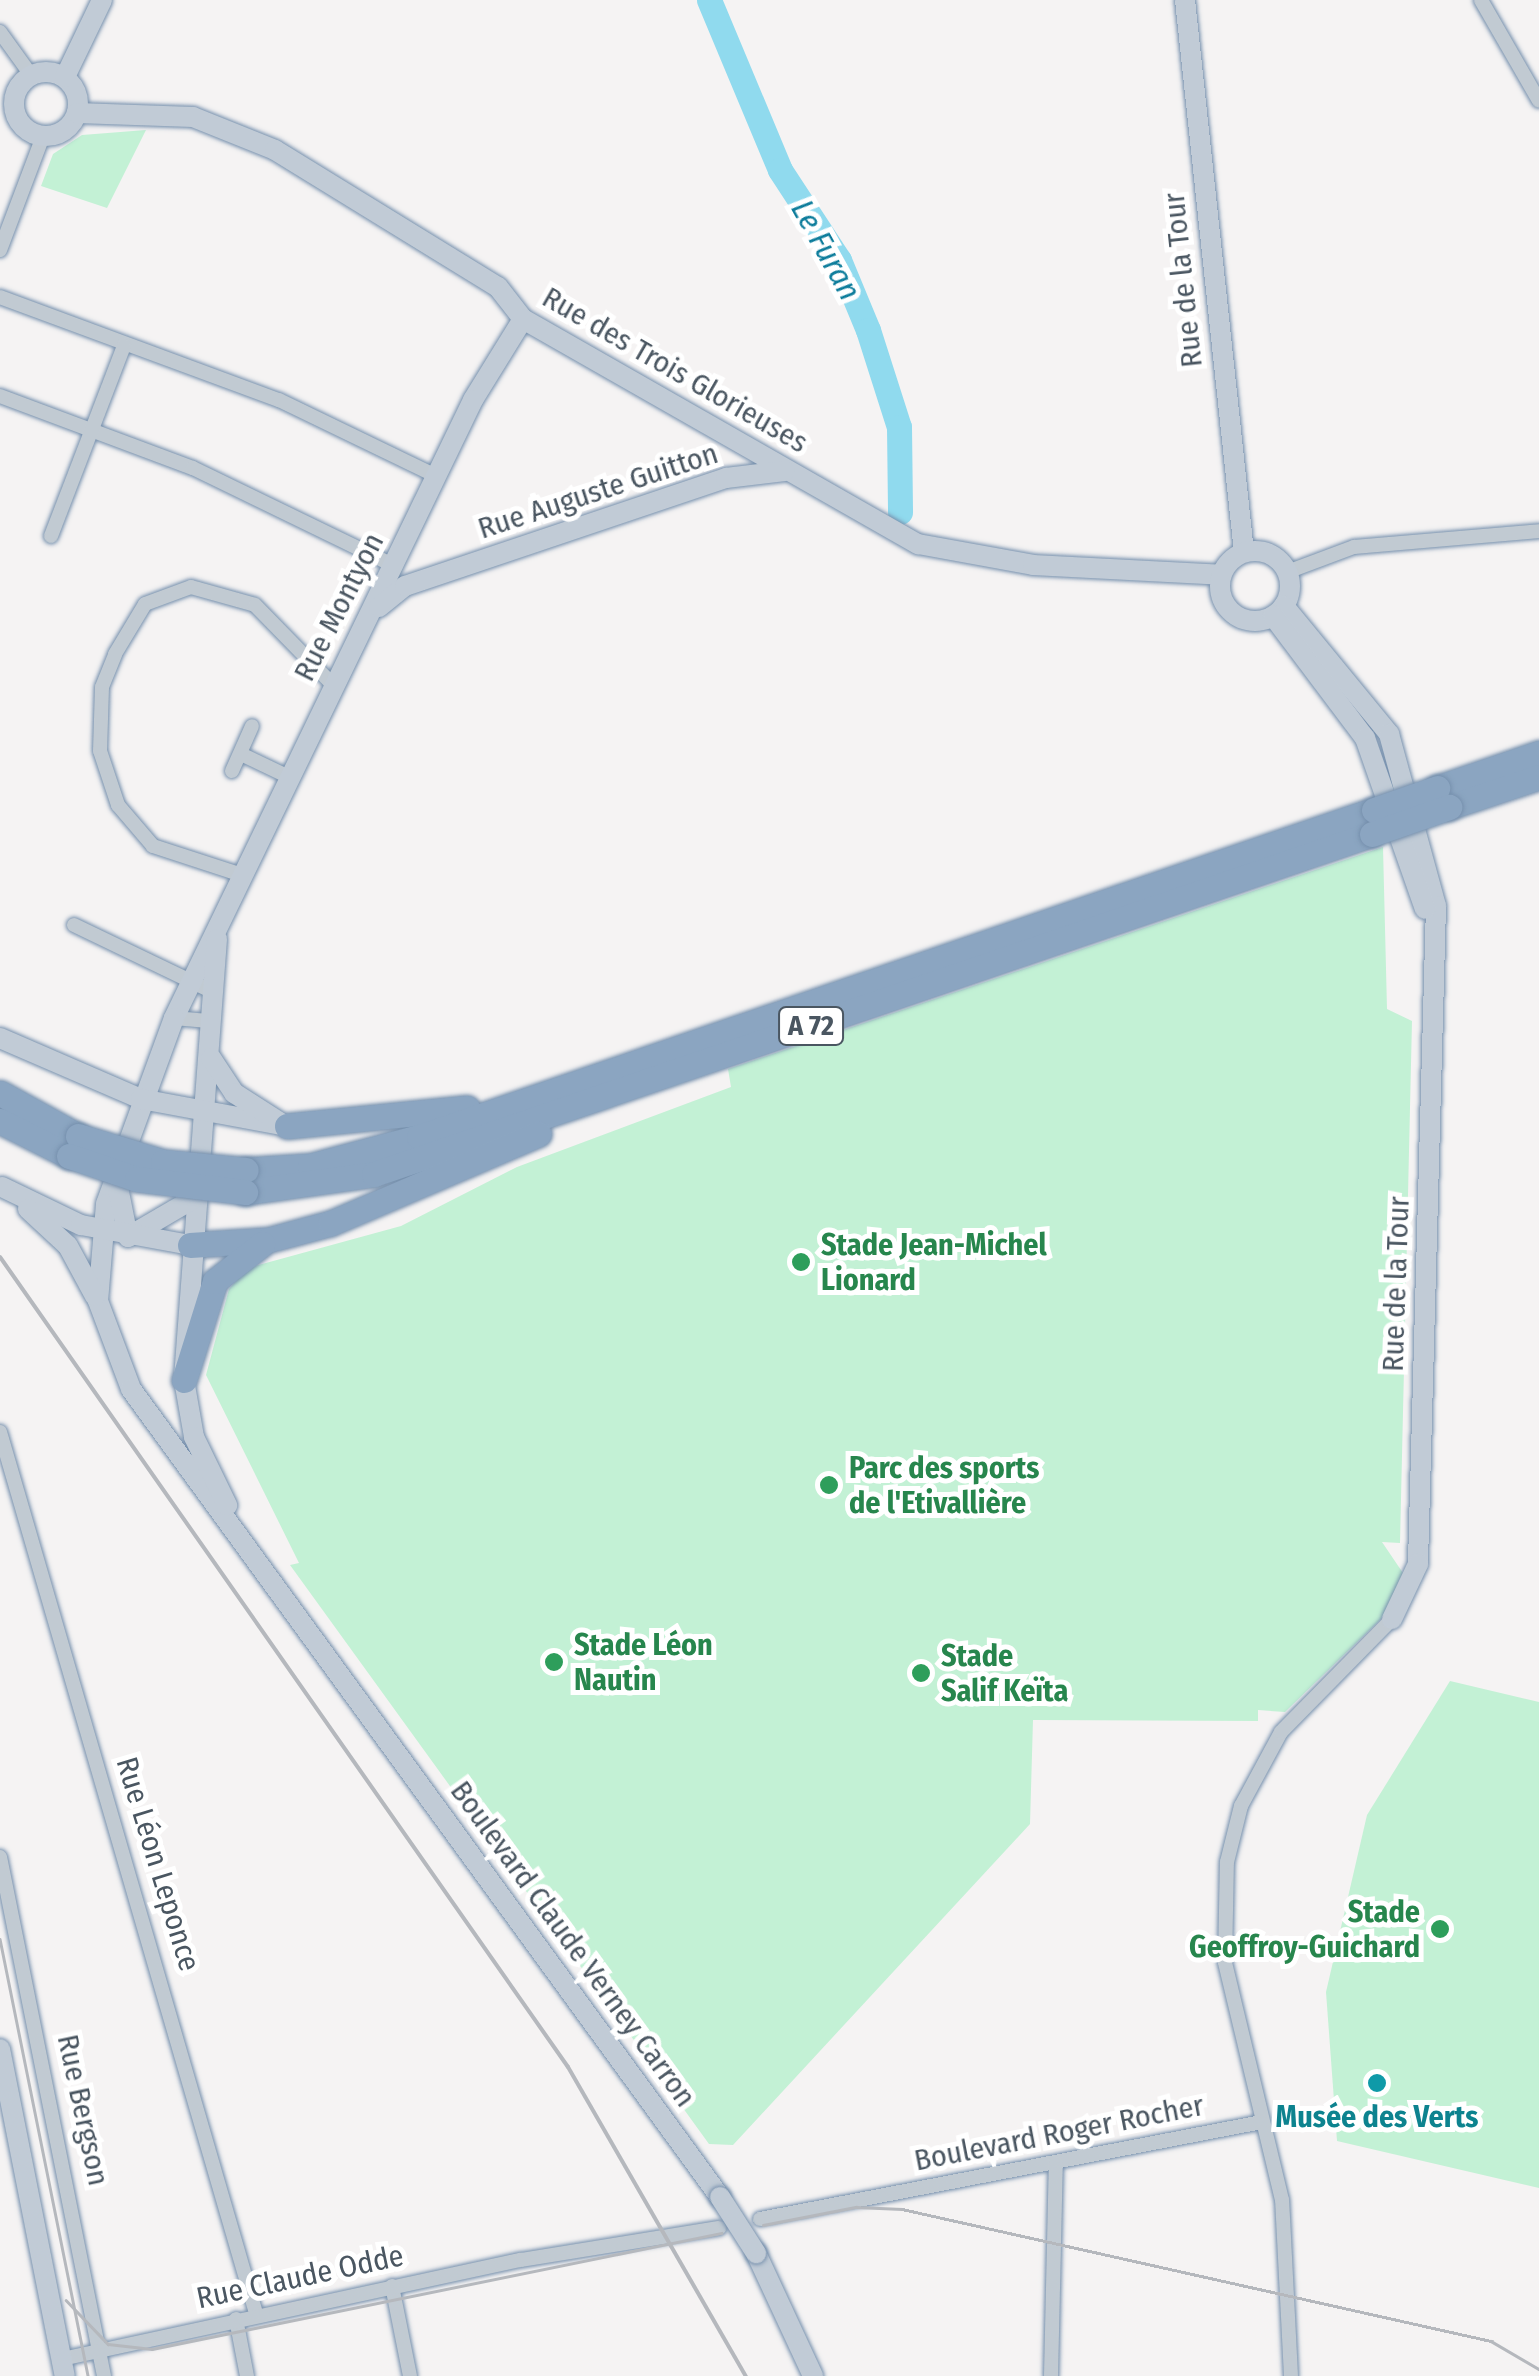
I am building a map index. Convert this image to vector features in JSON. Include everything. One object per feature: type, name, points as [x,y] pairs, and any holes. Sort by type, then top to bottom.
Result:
[{"type":"highway","name":"A 72","points":[[1443,798],[1539,753]]},
{"type":"highway","name":"A 72","points":[[245,1181],[339,1160],[1443,798],[1539,776]]},
{"type":"highway","name":"A 72","points":[[0,1121],[73,1146],[137,1179],[245,1181],[374,1174],[590,1102],[1373,822]]},
{"type":"highway","name":"A 72","points":[[0,1093],[73,1146]]},
{"type":"highway","points":[[190,1245],[268,1240],[381,1205],[568,1121],[590,1102]]},
{"type":"highway","points":[[287,1126],[496,1110]]},
{"type":"highway","points":[[184,1380],[215,1281],[268,1240]]},
{"type":"street","points":[[31,75],[7,109],[43,136],[62,132],[77,113],[65,77],[102,0]]},
{"type":"street","name":"Rue de la Tour","points":[[1185,0],[1244,552]]},
{"type":"street","points":[[1481,0],[1539,100]]},
{"type":"street","points":[[0,32],[31,75]]},
{"type":"street","points":[[31,75],[65,77]]},
{"type":"street","name":"Rue des Trois Glorieuses","points":[[77,113],[193,117],[275,150],[498,287],[523,318],[918,544],[967,558],[1221,575]]},
{"type":"street","points":[[0,250],[43,136]]},
{"type":"street","points":[[0,296],[124,346],[279,400],[436,476]]},
{"type":"street","name":"Rue Montyon","points":[[128,1137],[190,982],[332,685],[396,566],[436,476],[523,318]]},
{"type":"street","points":[[51,536],[124,346]]},
{"type":"street","points":[[0,396],[156,455],[396,566]]},
{"type":"street","points":[[726,478],[736,442]]},
{"type":"street","name":"Rue Auguste Guitton","points":[[365,619],[430,578],[726,478],[787,470]]},
{"type":"street","points":[[1287,572],[1354,546],[1539,532]]},
{"type":"street","points":[[405,543],[411,566],[430,578]]},
{"type":"street","points":[[1244,552],[1264,552],[1287,572],[1279,611],[1238,617],[1224,602],[1221,575],[1244,552]]},
{"type":"street","points":[[242,875],[154,846],[118,805],[100,750],[102,687],[115,654],[145,604],[191,588],[255,605],[332,685]]},
{"type":"street","name":"Rue de la Tour","points":[[1279,611],[1364,738],[1436,945],[1419,1545],[1412,1589],[1392,1620]]},
{"type":"street","points":[[232,770],[244,755],[252,726]]},
{"type":"street","points":[[244,755],[290,777]]},
{"type":"street","points":[[74,925],[212,991]]},
{"type":"street","name":"Rue Montyon","points":[[197,1156],[212,1058],[212,991],[218,928]]},
{"type":"street","points":[[174,1018],[211,1020]]},
{"type":"street","points":[[0,1038],[141,1100],[206,1117],[287,1126]]},
{"type":"street","points":[[212,1058],[234,1093],[287,1126]]},
{"type":"street","points":[[168,1108],[197,1156]]},
{"type":"street","name":"Boulevard Claude Verney Carron","points":[[128,1137],[100,1230],[98,1300],[131,1389],[720,2197],[756,2252],[813,2376]]},
{"type":"street","name":"Boulevard Claude Verney Carron","points":[[197,1156],[184,1380],[194,1437],[259,1563]]},
{"type":"street","points":[[116,1175],[128,1237]]},
{"type":"street","points":[[1,1186],[100,1230],[190,1245]]},
{"type":"street","points":[[1,1186],[68,1246],[98,1300]]},
{"type":"street","points":[[128,1237],[193,1200]]},
{"type":"street","name":"Rue Léon Leponce","points":[[0,1432],[256,2314]]},
{"type":"street","points":[[1291,2376],[1290,2252],[1225,1962],[1232,1834],[1281,1732],[1392,1620]]},
{"type":"street","name":"Rue Bergson","points":[[0,1857],[104,2376]]},
{"type":"street","points":[[0,2049],[64,2367]]},
{"type":"street","name":"Boulevard Roger Rocher","points":[[760,2219],[1262,2122]]},
{"type":"street","points":[[1051,2376],[1056,2163]]},
{"type":"street","name":"Rue Claude Odde","points":[[64,2367],[98,2350],[256,2314],[392,2286],[552,2262],[718,2228]]},
{"type":"street","points":[[392,2286],[410,2376]]},
{"type":"street","points":[[236,2319],[246,2376]]},
{"type":"green space","points":[[146,130],[107,208],[41,186],[53,154],[82,135]]},
{"type":"green space","name":"Parc des sports de l'Etivallière","points":[[1383,847],[1387,1009],[1412,1021],[1400,1543],[1382,1542],[1405,1576],[1381,1619],[1285,1712],[1258,1710],[1258,1721],[1033,1720],[1030,1824],[733,2145],[709,2144],[290,1565],[299,1563],[206,1375],[229,1289],[248,1268],[401,1226],[517,1167],[731,1087],[728,1069]]},
{"type":"green space","name":"Stade Geoffroy-Guichard","points":[[1450,1681],[1539,1702],[1539,2188],[1337,2141],[1326,1992],[1367,1815]]},
{"type":"waterway","name":"Le Furan","points":[[709,0],[780,170],[839,260],[868,330],[899,427],[900,512]]},
{"type":"tram line","points":[[0,1939],[88,2376]]},
{"type":"tram line","points":[[763,2225],[856,2207],[902,2209],[1491,2341],[1539,2369]]},
{"type":"tram line","points":[[66,2300],[108,2344],[152,2349],[721,2233]]},
{"type":"railway","points":[[0,1257],[568,2067],[746,2376]]},
{"type":"place","name":"Stade Jean-Michel Lionard","points":[[801,1262]]},
{"type":"place","name":"Parc des sports de l'Etivallière","points":[[829,1485]]},
{"type":"place","name":"Stade Léon Nautin","points":[[554,1662]]},
{"type":"place","name":"Stade Salif Keïta","points":[[921,1673]]},
{"type":"place","name":"Stade Geoffroy-Guichard","points":[[1440,1929]]},
{"type":"place","name":"Musée des Verts","points":[[1377,2083]]}]
